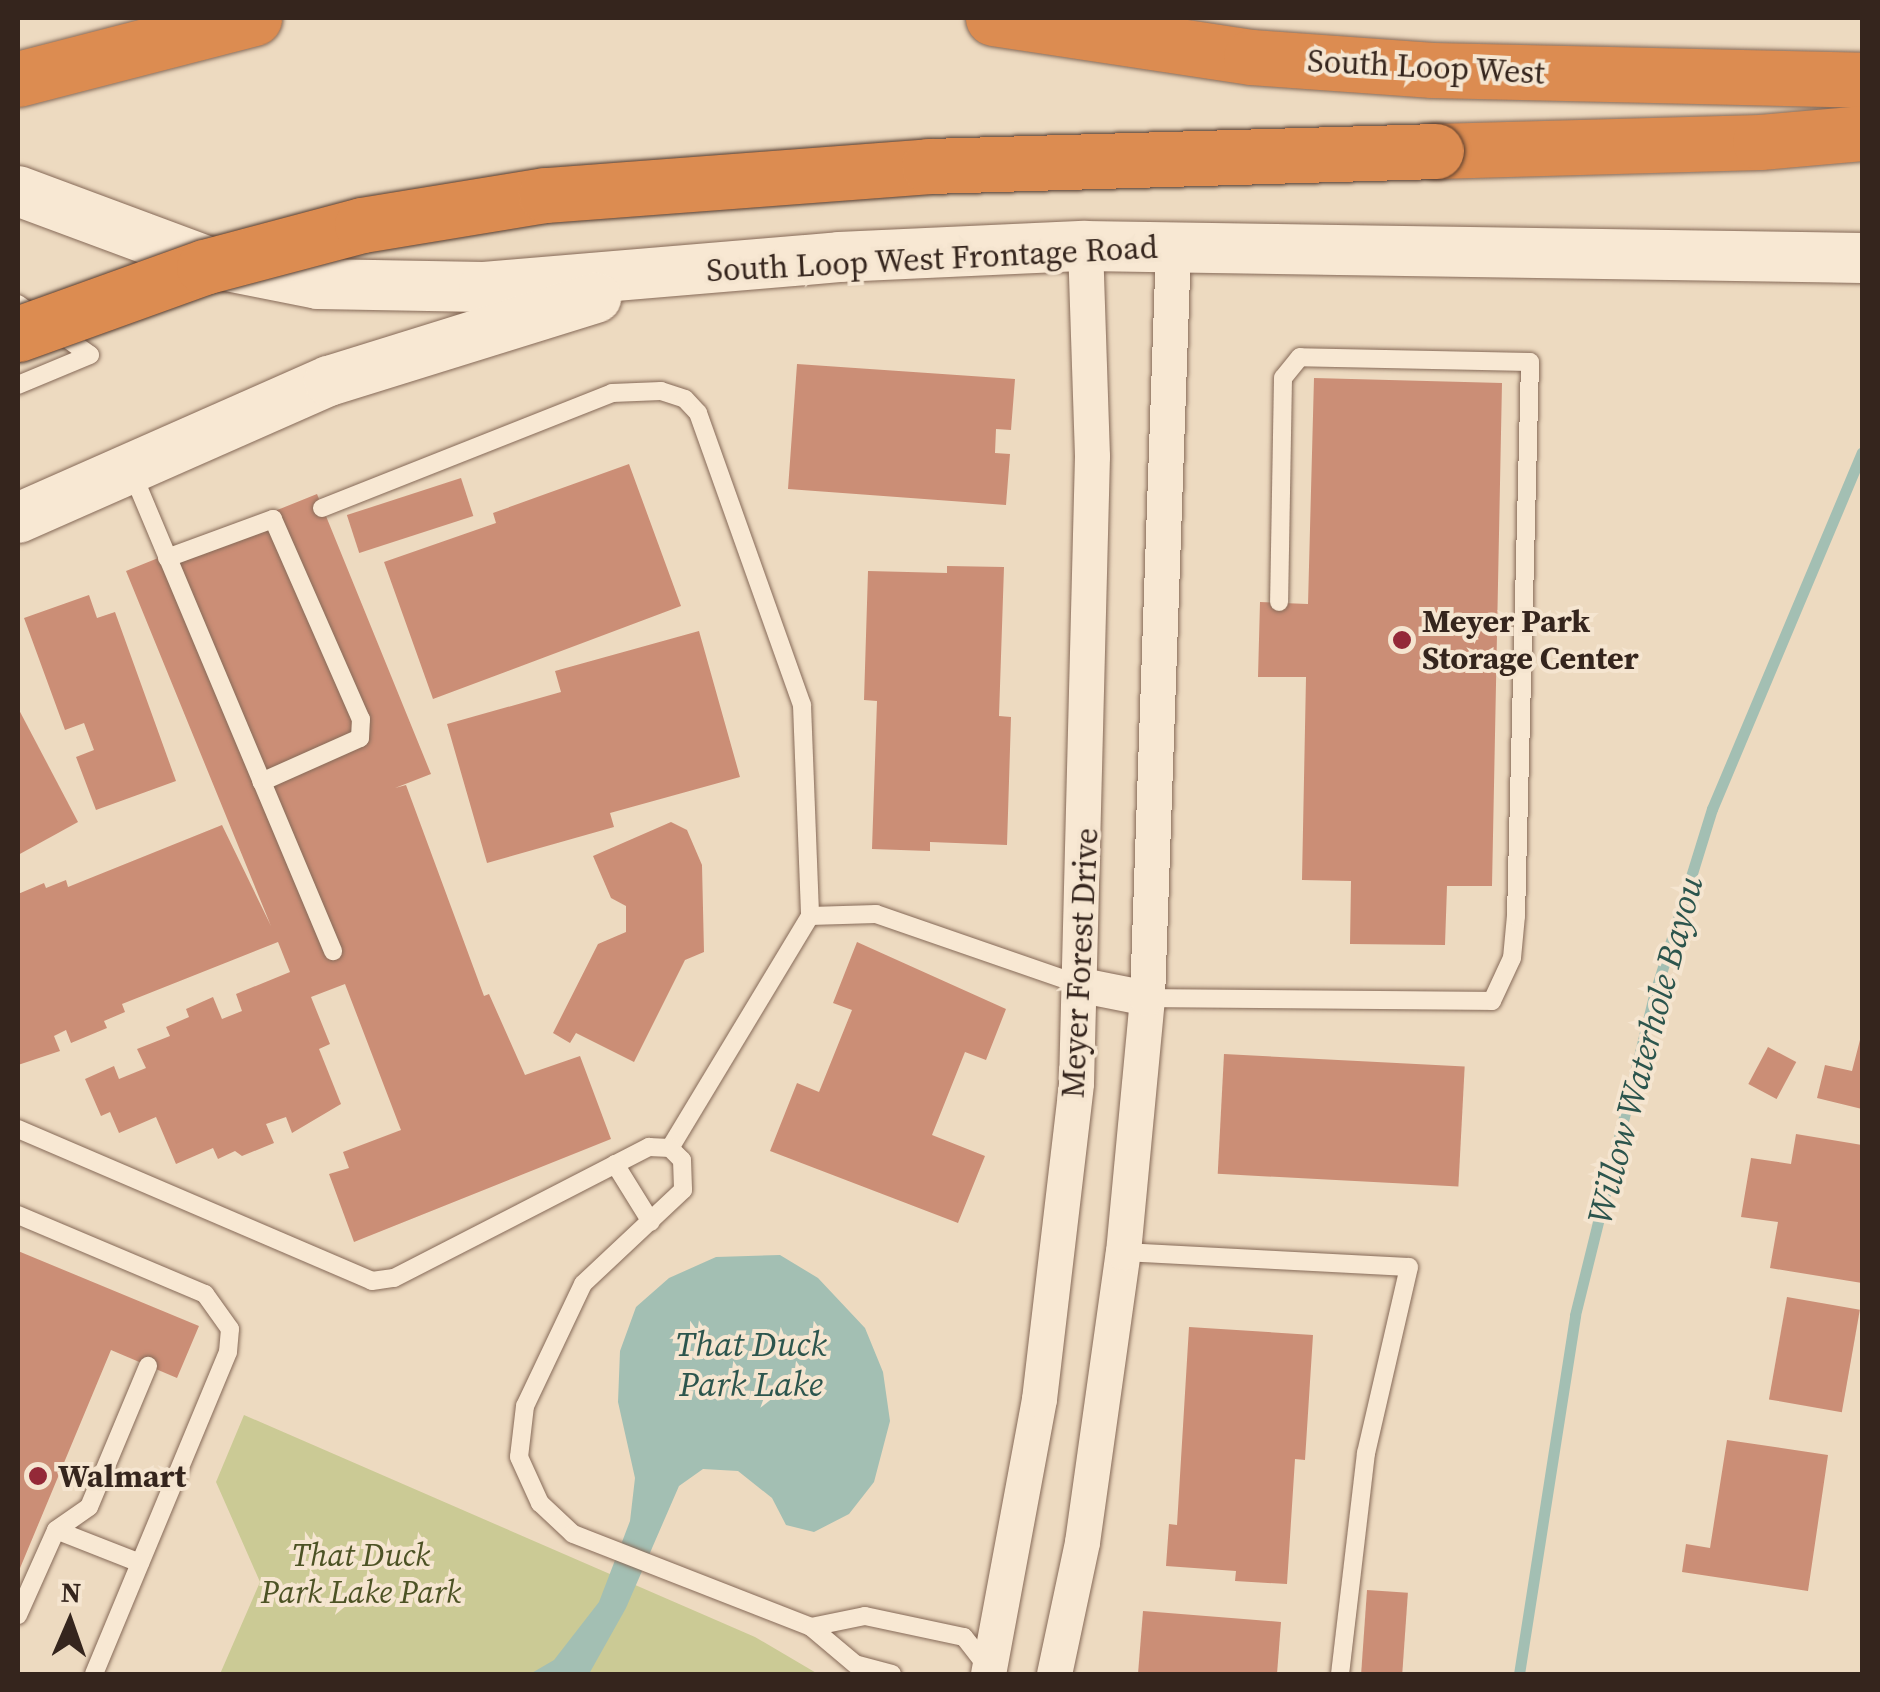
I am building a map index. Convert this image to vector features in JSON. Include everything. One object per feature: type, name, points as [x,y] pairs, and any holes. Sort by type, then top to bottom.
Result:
[{"type":"highway","points":[[27,75],[254,18]]},
{"type":"highway","name":"South Loop West","points":[[992,18],[1251,57],[1433,70],[1862,80]]},
{"type":"highway","points":[[18,334],[204,266],[362,226],[546,194],[929,166],[1760,142],[1862,132]]},
{"type":"main road","name":"South Loop West Frontage Road","points":[[18,191],[212,263],[318,284],[484,287],[1085,246],[1862,258]]},
{"type":"main road","points":[[18,518],[128,464],[329,381],[683,271]]},
{"type":"street","name":"Meyer Forest Drive","points":[[992,1673],[1014,1557],[1061,1240],[1082,985],[1092,456],[1085,246]]},
{"type":"street","name":"Meyer Forest Drive","points":[[1054,1674],[1082,1542],[1122,1252],[1147,998],[1173,248]]},
{"type":"street","points":[[1082,985],[1147,998]]},
{"type":"lane","points":[[18,304],[90,355],[18,385]]},
{"type":"lane","points":[[1147,998],[1492,1001],[1512,958],[1516,916],[1530,362],[1300,356],[1282,378],[1278,602]]},
{"type":"lane","points":[[322,508],[612,393],[639,389],[685,399],[698,412],[802,705],[810,916],[670,1148]]},
{"type":"lane","points":[[128,464],[333,951]]},
{"type":"lane","points":[[167,558],[273,519],[361,719],[360,738],[261,782]]},
{"type":"lane","points":[[810,916],[876,914],[1082,985]]},
{"type":"lane","points":[[18,1129],[372,1281],[394,1278],[648,1147],[670,1148],[682,1160],[684,1190],[583,1284],[518,1432],[525,1478],[540,1503],[591,1542],[812,1626],[855,1664],[892,1674]]},
{"type":"lane","points":[[615,1164],[651,1222]]},
{"type":"lane","points":[[18,1215],[205,1294],[230,1329],[228,1352],[94,1674]]},
{"type":"lane","points":[[1122,1252],[1409,1267],[1366,1453],[1340,1674]]},
{"type":"lane","points":[[18,1615],[56,1530],[90,1507],[148,1366]]},
{"type":"lane","points":[[56,1530],[140,1563]]},
{"type":"lane","points":[[812,1626],[865,1616],[964,1637],[992,1673]]},
{"type":"green space","name":"That Duck Park Lake Park","points":[[244,1415],[755,1637],[818,1674],[220,1674],[260,1582],[216,1482]]},
{"type":"water","name":"That Duck Park Lake","points":[[780,1255],[818,1278],[865,1328],[883,1372],[890,1421],[874,1482],[849,1514],[814,1532],[786,1525],[772,1498],[738,1471],[703,1469],[679,1486],[626,1608],[589,1674],[530,1674],[554,1660],[599,1602],[630,1521],[635,1478],[618,1402],[620,1351],[636,1307],[669,1278],[716,1257]]},
{"type":"building","points":[[797,364],[1015,379],[1011,430],[996,429],[995,453],[1010,454],[1006,505],[788,489]]},
{"type":"building","name":"Meyer Park Storage Center","points":[[1314,378],[1502,383],[1492,886],[1447,886],[1445,945],[1350,944],[1351,881],[1302,880],[1306,677],[1258,677],[1260,602],[1308,604]]},
{"type":"building","points":[[629,464],[681,606],[433,699],[384,562],[496,523],[493,513]]},
{"type":"building","points":[[461,478],[473,516],[359,553],[347,515]]},
{"type":"building","points":[[317,494],[431,774],[395,788],[406,785],[484,996],[489,994],[525,1075],[580,1056],[611,1139],[354,1242],[329,1174],[349,1168],[343,1152],[401,1130],[345,984],[311,997],[330,1044],[319,1049],[341,1104],[292,1133],[286,1117],[266,1124],[274,1143],[242,1156],[235,1151],[218,1159],[213,1148],[176,1164],[156,1117],[119,1133],[110,1112],[101,1116],[85,1079],[114,1066],[119,1079],[146,1068],[137,1049],[170,1036],[166,1027],[189,1017],[186,1009],[213,997],[222,1019],[242,1011],[236,994],[290,972],[278,942],[122,1004],[125,1012],[104,1021],[107,1028],[71,1043],[66,1030],[54,1036],[60,1051],[18,1065],[18,894],[44,883],[46,888],[66,880],[68,887],[222,825],[271,926],[126,571]]},
{"type":"building","points":[[947,566],[1004,567],[999,716],[1011,717],[1007,845],[930,842],[930,851],[872,849],[877,701],[864,700],[868,571],[947,573]]},
{"type":"building","points":[[89,595],[97,618],[115,612],[176,781],[96,810],[76,757],[94,750],[84,723],[65,730],[24,618]]},
{"type":"building","points":[[699,631],[740,777],[610,813],[614,827],[487,863],[447,724],[561,692],[555,671]]},
{"type":"building","points":[[18,708],[78,822],[18,855]]},
{"type":"building","points":[[671,822],[687,830],[702,865],[704,952],[685,960],[634,1062],[576,1033],[570,1043],[553,1033],[598,944],[626,932],[626,906],[611,898],[593,856]]},
{"type":"building","points":[[857,942],[1006,1009],[986,1060],[965,1052],[932,1135],[985,1156],[958,1223],[770,1151],[797,1083],[819,1092],[852,1010],[833,1003]]},
{"type":"building","points":[[1861,1036],[1862,1109],[1817,1098],[1825,1065],[1852,1071]]},
{"type":"building","points":[[1768,1047],[1796,1062],[1777,1099],[1748,1084]]},
{"type":"building","points":[[1224,1054],[1465,1067],[1458,1186],[1218,1174]]},
{"type":"building","points":[[1796,1134],[1862,1145],[1862,1283],[1770,1268],[1778,1222],[1741,1217],[1751,1158],[1791,1164]]},
{"type":"building","name":"Walmart","points":[[18,1251],[199,1326],[177,1378],[111,1350],[18,1573]]},
{"type":"building","points":[[1787,1297],[1860,1310],[1842,1412],[1769,1399]]},
{"type":"building","points":[[1189,1327],[1313,1335],[1305,1460],[1295,1459],[1287,1584],[1235,1581],[1236,1571],[1166,1566],[1169,1524],[1177,1525]]},
{"type":"building","points":[[1727,1440],[1828,1455],[1808,1591],[1682,1572],[1686,1544],[1710,1548]]},
{"type":"building","points":[[1367,1590],[1408,1593],[1402,1674],[1361,1674]]},
{"type":"building","points":[[1143,1611],[1281,1622],[1277,1674],[1138,1674]]},
{"type":"waterway","name":"Willow Waterhole Bayou","points":[[1519,1674],[1575,1315],[1654,996],[1712,809],[1862,452]]},
{"type":"place","name":"Meyer Park Storage Center","points":[[1402,640]]},
{"type":"place","name":"Walmart","points":[[38,1476]]}]
